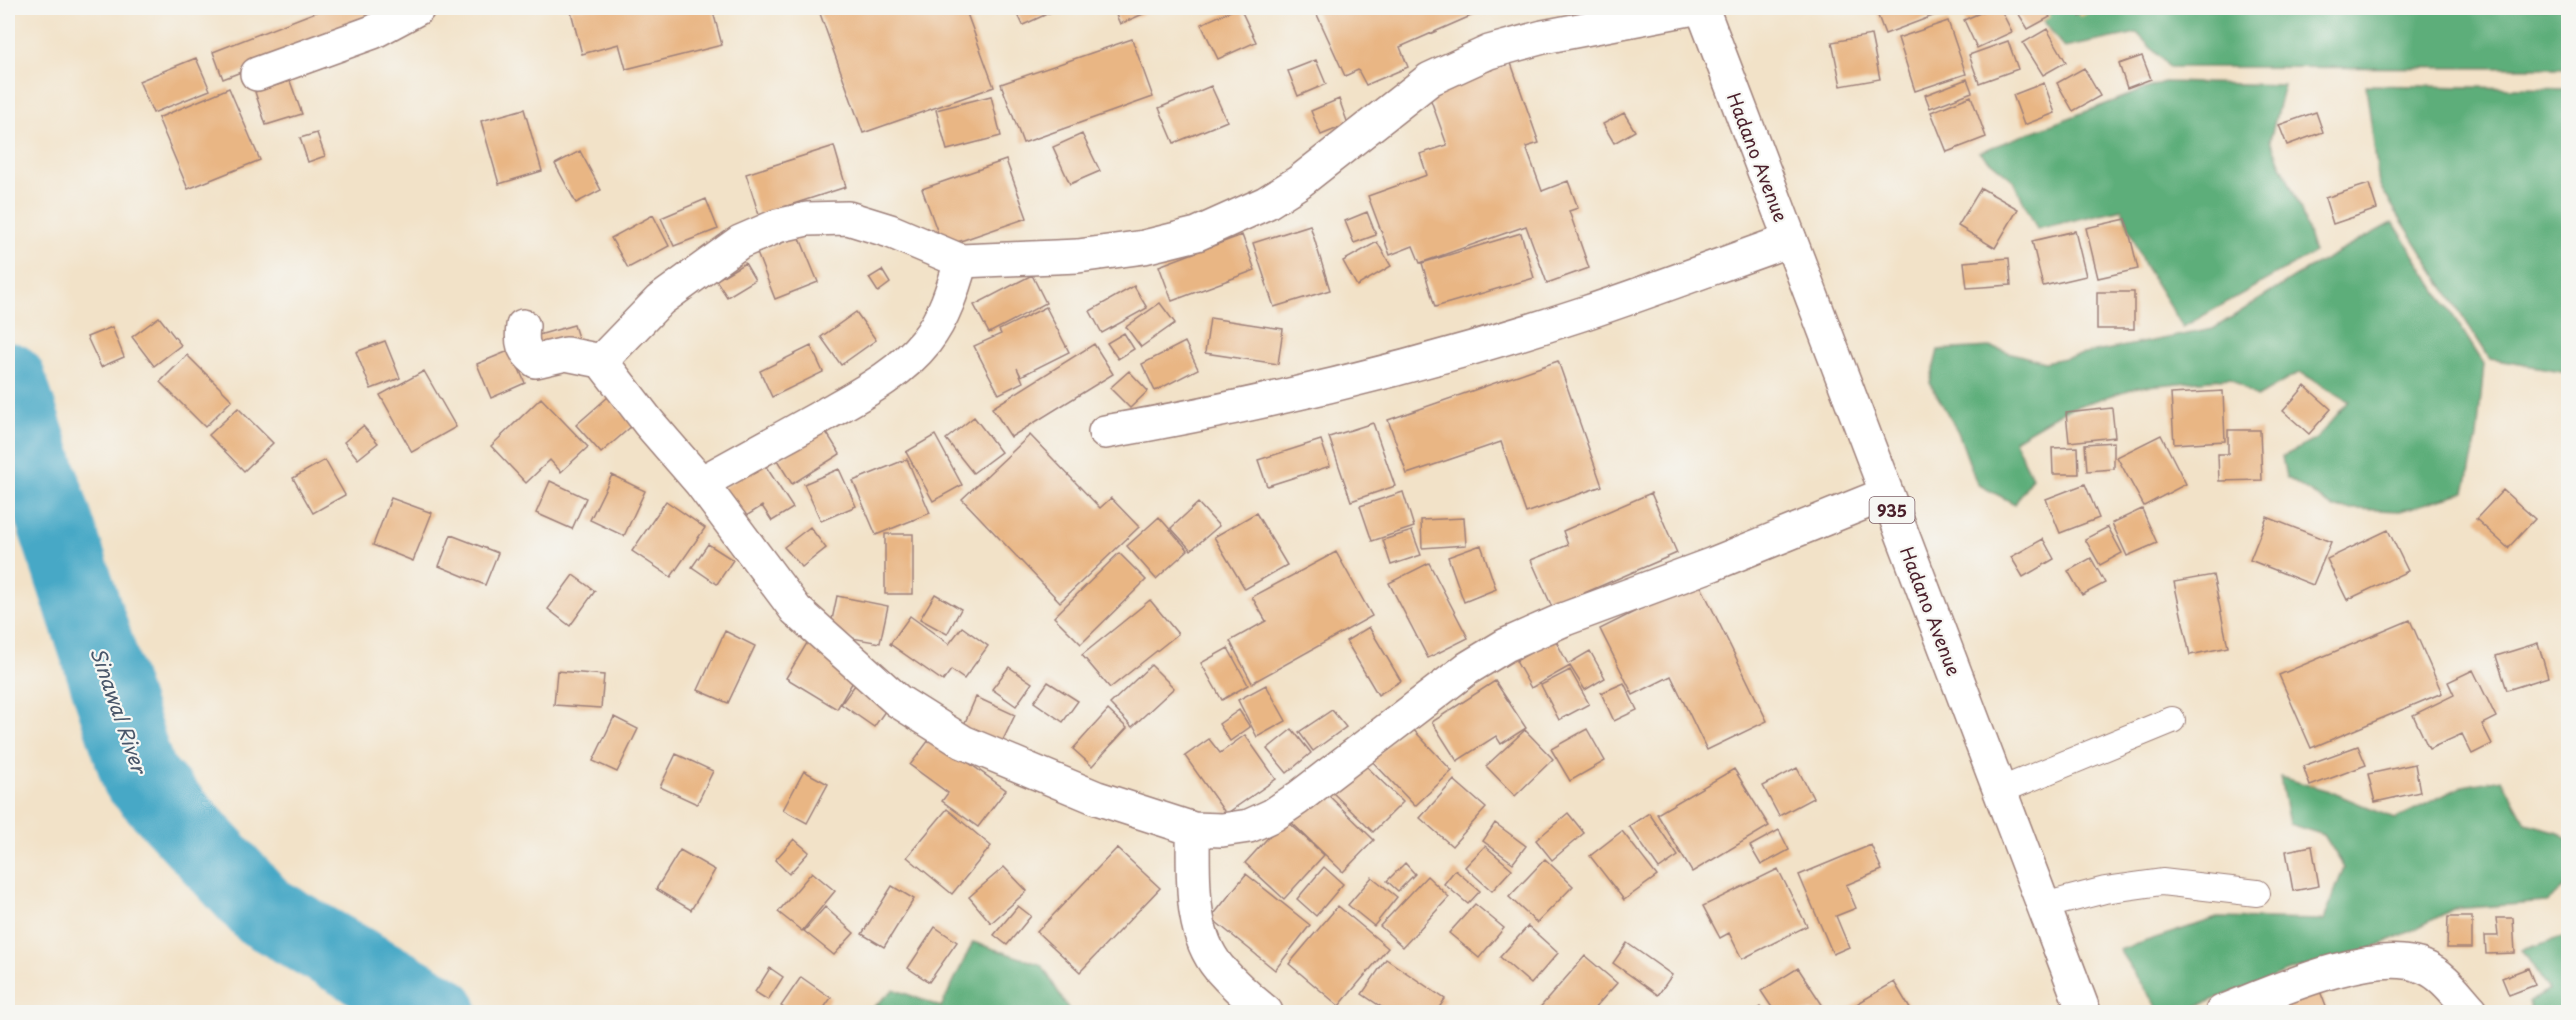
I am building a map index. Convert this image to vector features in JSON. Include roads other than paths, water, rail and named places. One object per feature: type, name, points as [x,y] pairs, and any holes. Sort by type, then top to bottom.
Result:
[{"type":"street","points":[[257,74],[373,32],[418,8]]},
{"type":"street","points":[[601,361],[660,300],[740,242],[777,226],[807,219],[848,218],[890,231],[961,261],[1078,256],[1144,247],[1197,234],[1266,203],[1299,182],[1430,79],[1489,52],[1543,37],[1694,8]]},
{"type":"street","name":"Hadano Avenue","points":[[1702,8],[2084,1012]]},
{"type":"street","points":[[1105,432],[1188,418],[1281,398],[1449,354],[1585,313],[1790,240]]},
{"type":"street","points":[[700,483],[864,392],[903,365],[926,341],[939,320],[952,292],[961,261]]},
{"type":"street","points":[[523,326],[521,342],[526,354],[536,361],[566,354],[601,361],[700,483],[796,610],[898,701],[963,742],[1097,798],[1193,829],[1222,830],[1249,826],[1273,815],[1468,668],[1506,645],[1565,619],[1713,564],[1886,494]]},
{"type":"street","points":[[1193,829],[1196,914],[1204,940],[1218,966],[1266,1012]]},
{"type":"street","points":[[2222,1012],[2329,973],[2387,960],[2410,962],[2426,968],[2445,980],[2471,1010]]},
{"type":"lane","points":[[1999,791],[2172,720]]},
{"type":"lane","points":[[2043,906],[2104,890],[2162,882],[2257,893]]},
{"type":"waterway","name":"Sinawal River","points":[[8,380],[139,776],[263,911],[440,1012]]}]
